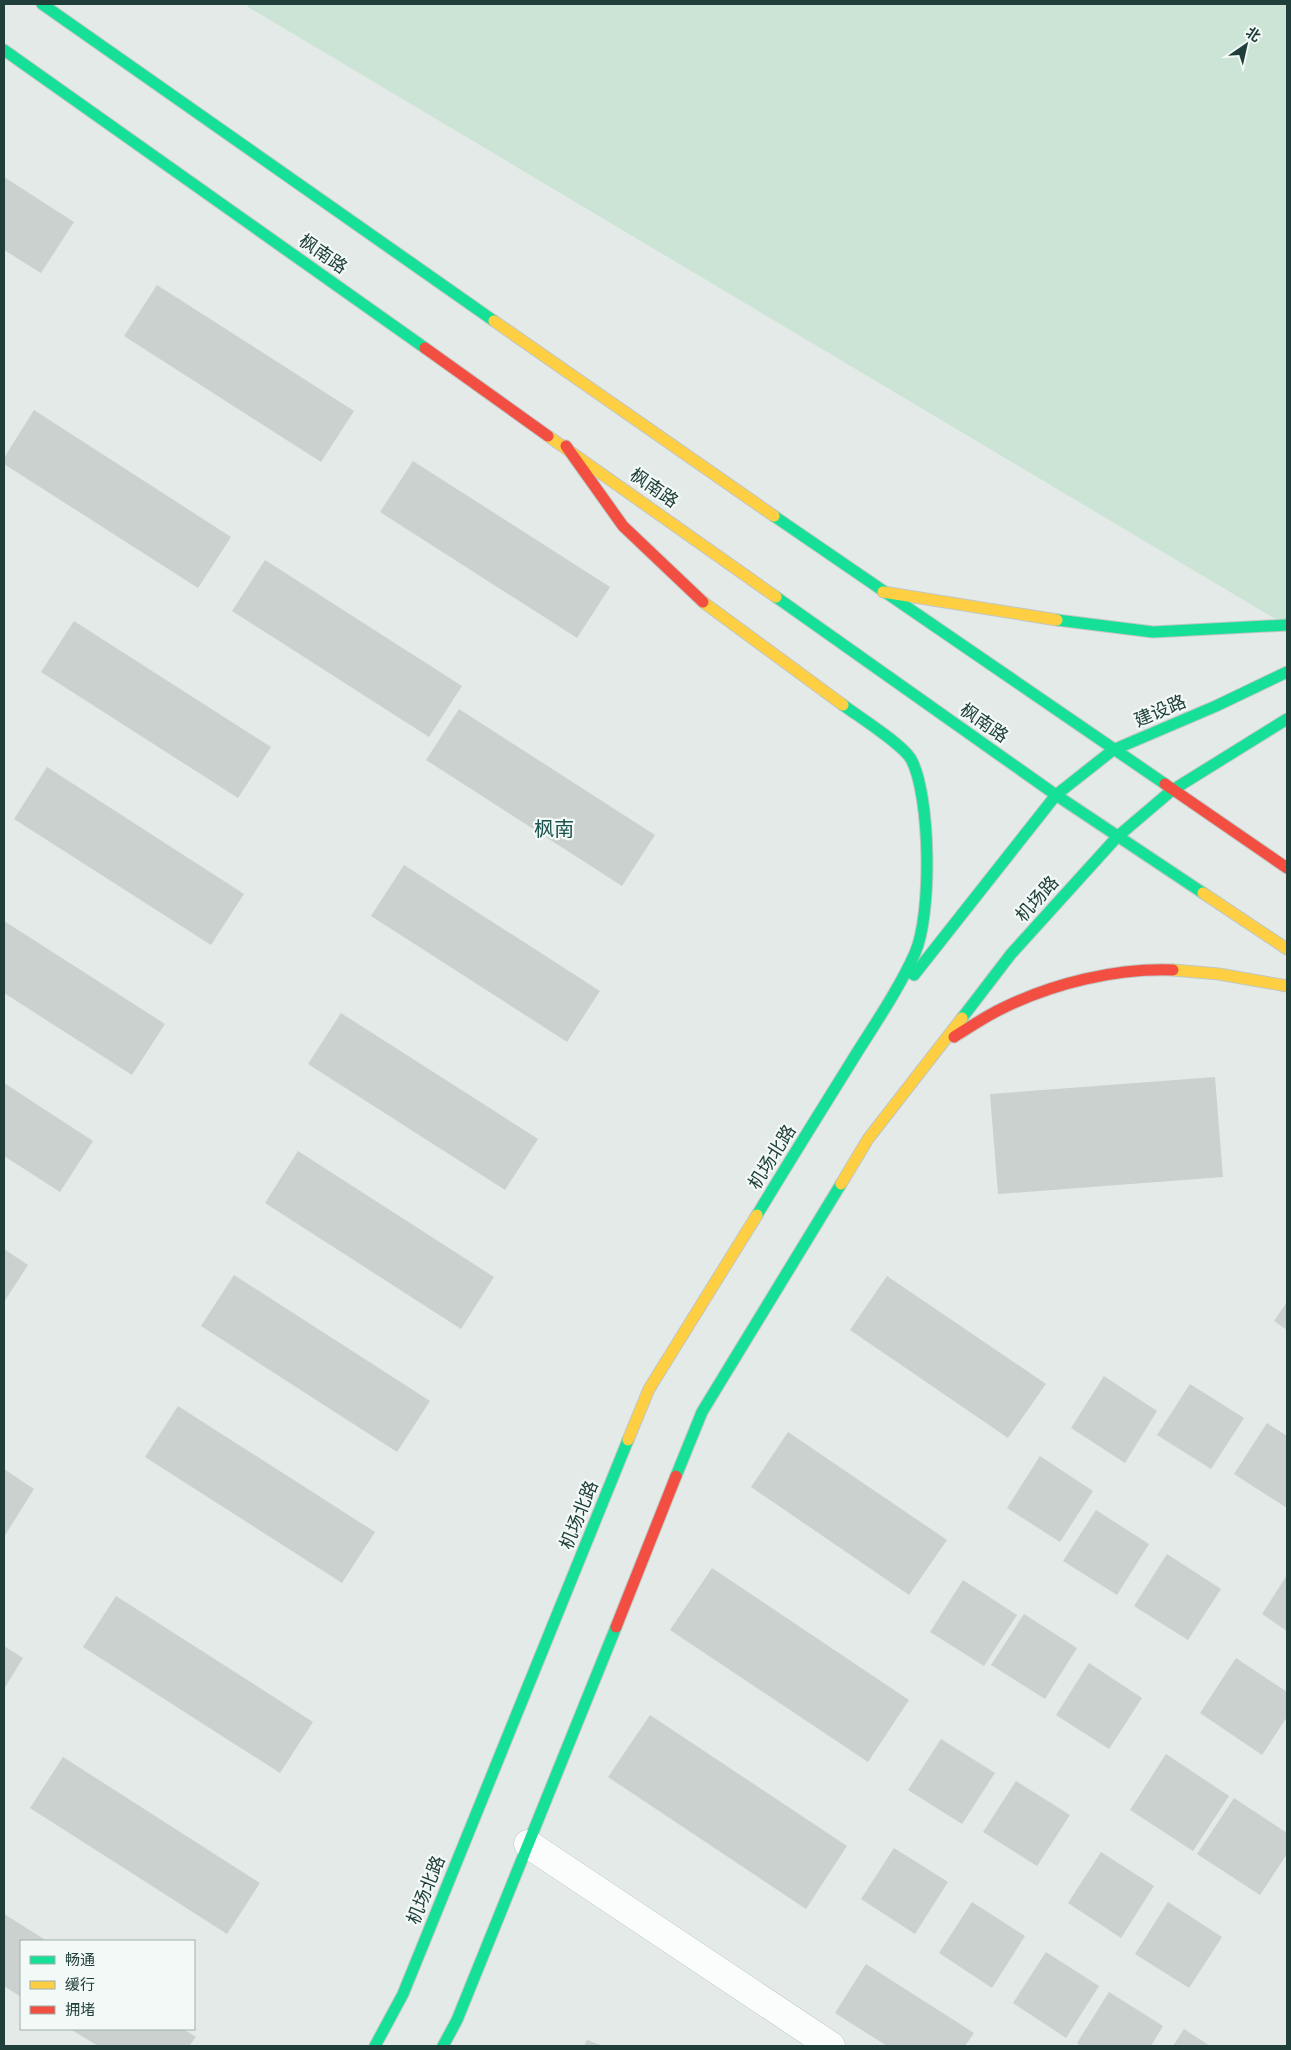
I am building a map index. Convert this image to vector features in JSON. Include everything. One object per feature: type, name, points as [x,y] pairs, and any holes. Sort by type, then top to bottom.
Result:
[{"type":"main road","points":[[42,4],[65,14],[883,592],[1171,791],[1287,868]]},
{"type":"main road","name":"枫南路","points":[[4,50],[566,446],[1056,795],[1287,949]]},
{"type":"main road","points":[[566,446],[623,526],[694,594],[910,758],[918,781],[926,842],[924,913],[916,952],[873,1027]]},
{"type":"main road","points":[[883,592],[937,603],[1046,620],[1153,632],[1287,625]]},
{"type":"main road","name":"建设路","points":[[1056,795],[1113,750],[1216,706],[1287,672]]},
{"type":"main road","points":[[1171,791],[1287,719]]},
{"type":"main road","name":"机场路","points":[[942,1044],[1011,954],[1117,837],[1171,791]]},
{"type":"main road","points":[[873,1027],[1056,795]]},
{"type":"main road","points":[[442,2046],[456,2020],[702,1412],[868,1140],[942,1044],[1004,1008],[1050,990],[1102,975],[1152,969],[1229,975],[1287,986]]},
{"type":"main road","name":"机场北路","points":[[375,2046],[403,1994],[649,1389],[873,1027]]},
{"type":"street","points":[[528,1844],[831,2046]]},
{"type":"green space","points":[[248,4],[1287,4],[1287,626],[248,7]]},
{"type":"building","points":[[4,177],[74,222],[41,273],[4,250]]},
{"type":"building","points":[[157,285],[354,411],[321,462],[124,336]]},
{"type":"building","points":[[34,410],[231,537],[198,588],[4,464],[4,458]]},
{"type":"building","points":[[413,461],[610,587],[577,638],[380,512]]},
{"type":"building","points":[[265,560],[462,686],[429,737],[232,611]]},
{"type":"building","points":[[74,621],[271,747],[238,798],[41,672]]},
{"type":"building","points":[[459,709],[655,835],[622,886],[426,760]]},
{"type":"building","points":[[47,767],[244,894],[211,945],[14,819]]},
{"type":"building","points":[[404,865],[600,991],[567,1042],[371,916]]},
{"type":"building","points":[[4,921],[165,1024],[132,1075],[4,993]]},
{"type":"building","points":[[341,1013],[538,1139],[505,1190],[308,1064]]},
{"type":"building","points":[[1215,1077],[1223,1177],[998,1194],[990,1094]]},
{"type":"building","points":[[4,1083],[93,1141],[60,1192],[4,1156]]},
{"type":"building","points":[[298,1151],[494,1277],[461,1329],[265,1203]]},
{"type":"building","points":[[4,1249],[28,1265],[4,1302]]},
{"type":"building","points":[[234,1275],[430,1401],[397,1452],[201,1326]]},
{"type":"building","points":[[887,1276],[1046,1384],[1008,1438],[850,1330]]},
{"type":"building","points":[[1287,1302],[1287,1330],[1274,1321]]},
{"type":"building","points":[[1104,1376],[1157,1411],[1125,1463],[1071,1428]]},
{"type":"building","points":[[1190,1384],[1244,1418],[1211,1469],[1157,1435]]},
{"type":"building","points":[[178,1406],[375,1532],[342,1583],[145,1457]]},
{"type":"building","points":[[1267,1423],[1287,1436],[1287,1508],[1234,1474]]},
{"type":"building","points":[[788,1432],[947,1540],[909,1595],[751,1487]]},
{"type":"building","points":[[1040,1456],[1093,1491],[1060,1542],[1007,1508]]},
{"type":"building","points":[[4,1469],[34,1489],[4,1537]]},
{"type":"building","points":[[1096,1510],[1149,1544],[1117,1595],[1063,1561]]},
{"type":"building","points":[[1167,1554],[1221,1589],[1188,1640],[1134,1606]]},
{"type":"building","points":[[712,1568],[909,1700],[868,1762],[670,1630]]},
{"type":"building","points":[[1287,1575],[1287,1631],[1262,1614]]},
{"type":"building","points":[[963,1580],[1017,1615],[984,1666],[930,1632]]},
{"type":"building","points":[[116,1596],[313,1722],[280,1773],[83,1647]]},
{"type":"building","points":[[1024,1614],[1077,1648],[1045,1699],[991,1665]]},
{"type":"building","points":[[4,1646],[23,1658],[4,1689]]},
{"type":"building","points":[[1236,1658],[1287,1692],[1287,1717],[1262,1755],[1200,1713]]},
{"type":"building","points":[[1089,1663],[1142,1698],[1109,1749],[1056,1715]]},
{"type":"building","points":[[650,1715],[847,1846],[806,1909],[608,1777]]},
{"type":"building","points":[[941,1739],[995,1773],[962,1824],[908,1790]]},
{"type":"building","points":[[1166,1754],[1229,1796],[1193,1851],[1130,1810]]},
{"type":"building","points":[[63,1757],[260,1883],[227,1934],[30,1808]]},
{"type":"building","points":[[1016,1781],[1070,1815],[1037,1866],[983,1832]]},
{"type":"building","points":[[1234,1798],[1287,1833],[1287,1854],[1260,1895],[1197,1854]]},
{"type":"building","points":[[894,1848],[948,1882],[915,1934],[861,1899]]},
{"type":"building","points":[[1101,1852],[1154,1886],[1121,1938],[1068,1903]]},
{"type":"building","points":[[972,1902],[1025,1936],[992,1988],[939,1953]]},
{"type":"building","points":[[1168,1902],[1222,1937],[1189,1988],[1135,1954]]},
{"type":"building","points":[[4,1914],[45,1940],[20,1940],[20,1996],[4,1986]]},
{"type":"building","points":[[1046,1952],[1099,1986],[1066,2038],[1013,2003]]},
{"type":"building","points":[[866,1964],[974,2033],[965,2046],[887,2046],[835,2013]]},
{"type":"building","points":[[1109,1992],[1163,2026],[1151,2046],[1081,2046],[1077,2043]]},
{"type":"building","points":[[1184,2029],[1210,2046],[1173,2046]]},
{"type":"building","points":[[72,2030],[185,2030],[196,2037],[189,2046],[98,2046]]},
{"type":"building","points":[[587,2040],[603,2046],[584,2046]]},
{"type":"traffic: fast","points":[[42,4],[494,321]]},
{"type":"traffic: fast","points":[[4,50],[425,348]]},
{"type":"traffic: fast","points":[[774,516],[1165,784]]},
{"type":"traffic: fast","points":[[776,597],[1056,795],[1203,893]]},
{"type":"traffic: fast","points":[[1057,620],[1153,632],[1287,625]]},
{"type":"traffic: fast","points":[[1113,750],[1216,706],[1287,672]]},
{"type":"traffic: fast","points":[[757,1215],[896,990],[915,953],[921,935],[927,856],[926,827],[918,776],[911,759],[906,753],[889,738],[843,705]]},
{"type":"traffic: fast","points":[[1171,791],[1287,719]]},
{"type":"traffic: fast","points":[[914,975],[1056,795],[1113,750]]},
{"type":"traffic: fast","points":[[962,1018],[1011,954],[1117,837],[1171,791]]},
{"type":"traffic: fast","points":[[676,1476],[702,1412],[841,1184]]},
{"type":"traffic: fast","points":[[375,2046],[403,1994],[628,1440]]},
{"type":"traffic: fast","points":[[443,2046],[457,2020],[616,1627]]},
{"type":"traffic: slow","points":[[494,321],[774,516]]},
{"type":"traffic: slow","points":[[548,436],[776,597]]},
{"type":"traffic: slow","points":[[883,592],[1057,620]]},
{"type":"traffic: slow","points":[[703,602],[843,705]]},
{"type":"traffic: slow","points":[[1203,893],[1287,949]]},
{"type":"traffic: slow","points":[[1173,970],[1219,974],[1287,986]]},
{"type":"traffic: slow","points":[[841,1184],[868,1139],[962,1018]]},
{"type":"traffic: slow","points":[[628,1440],[649,1389],[757,1215]]},
{"type":"traffic: jam","points":[[425,348],[548,436]]},
{"type":"traffic: jam","points":[[566,446],[623,526],[703,602]]},
{"type":"traffic: jam","points":[[1165,784],[1287,868]]},
{"type":"traffic: jam","points":[[954,1037],[1003,1008],[1064,984],[1130,972],[1173,970]]},
{"type":"traffic: jam","points":[[616,1627],[676,1476]]},
{"type":"district","name":"枫南","points":[[554,829]]}]
